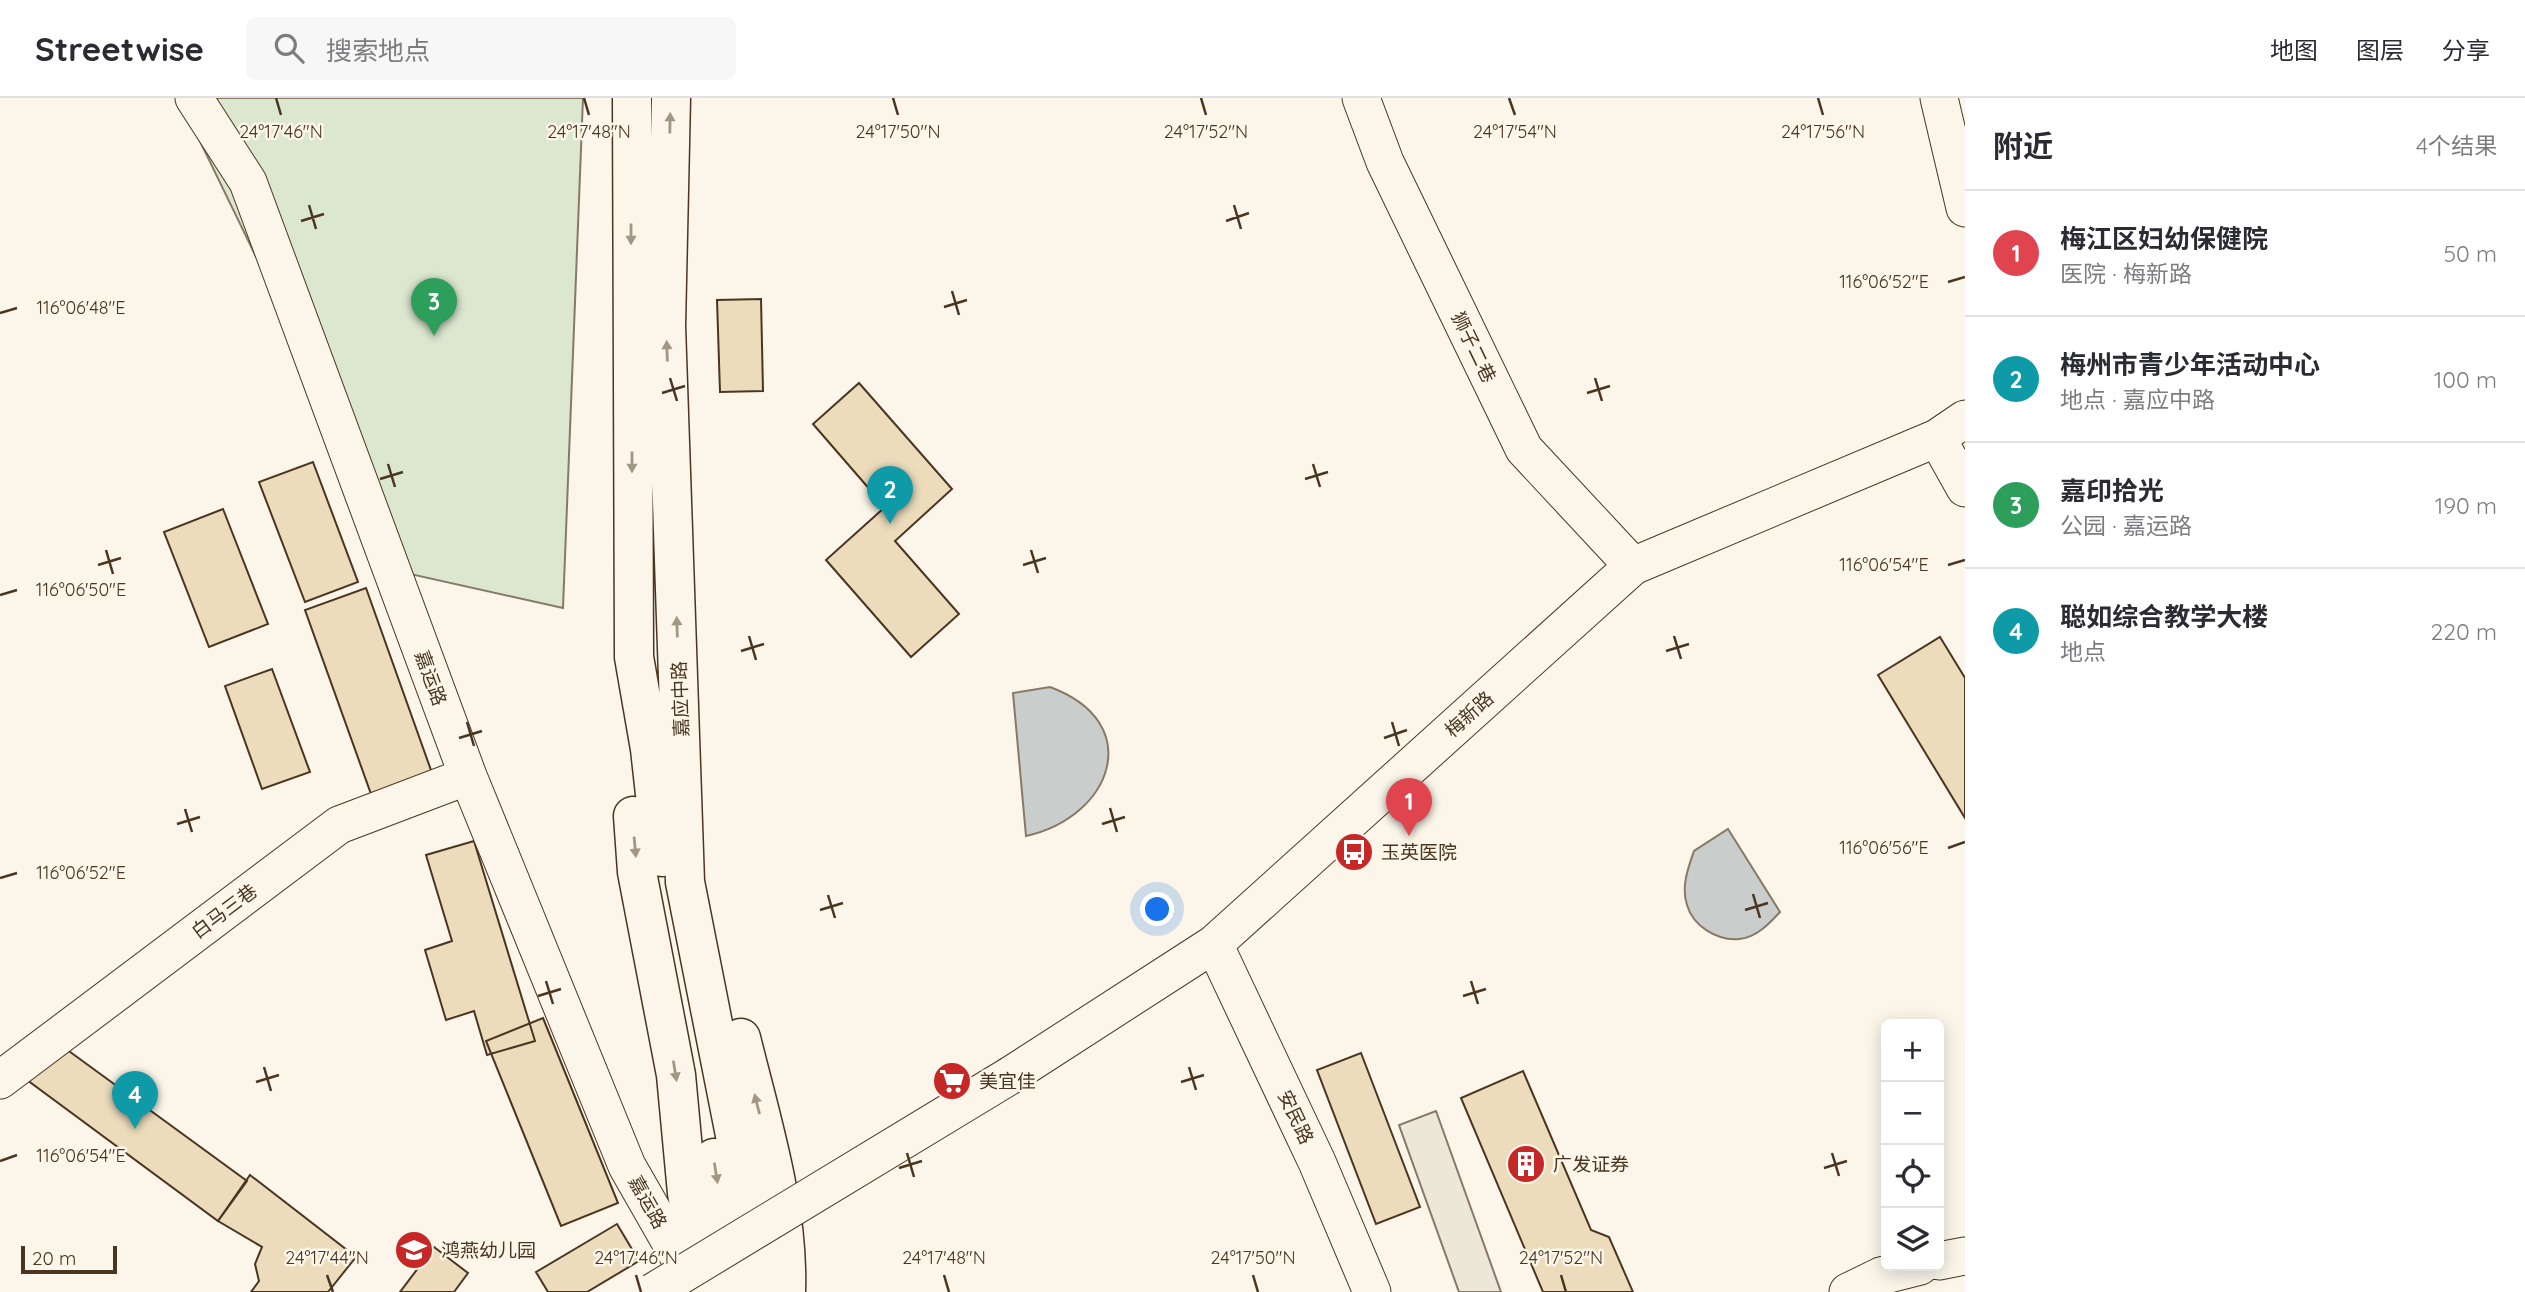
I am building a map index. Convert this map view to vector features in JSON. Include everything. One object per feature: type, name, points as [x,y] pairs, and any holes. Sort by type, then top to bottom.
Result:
[{"type":"main road","name":"嘉应中路","points":[[632,98],[634,657],[650,749],[662,861],[696,1042],[735,1292]]},
{"type":"main road","name":"嘉应中路","points":[[671,98],[666,326],[685,882],[766,1292]]},
{"type":"main road","points":[[634,657],[627,752],[637,872],[676,1075],[687,1193],[704,1292]]},
{"type":"main road","points":[[682,744],[732,1001],[776,1182],[787,1261],[786,1292]]},
{"type":"street","name":"嘉运路","points":[[194,98],[248,182],[468,776],[627,1166],[699,1292]]},
{"type":"street","name":"狮子二巷","points":[[1362,98],[1385,162],[1524,449],[1633,566]]},
{"type":"street","points":[[1939,98],[1965,208]]},
{"type":"street","name":"梅新路","points":[[653,1292],[1012,1075],[1214,944],[1633,566],[1951,428]]},
{"type":"street","points":[[1951,428],[1965,488]]},
{"type":"street","name":"白马三巷","points":[[0,1080],[339,825],[468,776]]},
{"type":"street","name":"安民路","points":[[1214,944],[1317,1162],[1372,1292]]},
{"type":"street","points":[[1944,1260],[1965,1256]]},
{"type":"street","points":[[1848,1292],[1881,1276],[1900,1271]]},
{"type":"green space","points":[[179,98],[583,98],[563,608],[410,574]]},
{"type":"shaded area","points":[[1050,687],[1080,703],[1099,723],[1108,745],[1107,768],[1097,790],[1080,810],[1056,826],[1026,836],[1013,693]]},
{"type":"shaded area","points":[[1728,829],[1780,912],[1757,933],[1739,939],[1714,935],[1700,926],[1690,913],[1685,898],[1686,878],[1694,851]]},
{"type":"shaded area","points":[[1436,1111],[1501,1292],[1459,1292],[1399,1125]]},
{"type":"building","points":[[761,299],[763,391],[720,392],[717,300]]},
{"type":"building","points":[[859,383],[952,489],[895,541],[959,614],[911,657],[826,560],[885,507],[813,424]]},
{"type":"building","points":[[313,462],[358,582],[305,602],[259,482]]},
{"type":"building","points":[[223,509],[268,624],[209,647],[164,532]]},
{"type":"building","points":[[366,588],[432,773],[371,794],[305,610]]},
{"type":"building","points":[[1940,637],[1965,678],[1965,818],[1878,675]]},
{"type":"building","points":[[272,669],[310,772],[262,789],[225,686]]},
{"type":"building","points":[[474,841],[535,1041],[487,1055],[474,1011],[446,1020],[425,950],[452,941],[426,855]]},
{"type":"building","points":[[543,1018],[618,1203],[561,1226],[486,1041]]},
{"type":"building","points":[[51,1038],[247,1181],[218,1221],[23,1077]]},
{"type":"building","points":[[1361,1053],[1420,1207],[1376,1224],[1317,1070]]},
{"type":"building","name":"广发证券","points":[[1523,1071],[1591,1230],[1609,1237],[1633,1292],[1543,1292],[1461,1098]]},
{"type":"building","points":[[250,1175],[356,1257],[328,1292],[251,1292],[259,1281],[255,1264],[262,1247],[218,1221]]},
{"type":"building","points":[[617,1224],[639,1261],[587,1292],[548,1292],[536,1272]]},
{"type":"building","points":[[434,1247],[468,1273],[454,1292],[400,1292]]},
{"type":"place","name":"嘉印拾光","points":[[434,336]]},
{"type":"place","name":"梅州市青少年活动中心","points":[[890,524]]},
{"type":"place","name":"梅江区妇幼保健院","points":[[1409,836]]},
{"type":"place","name":"玉英医院","points":[[1354,852]]},
{"type":"place","name":"美宜佳","points":[[952,1081]]},
{"type":"place","name":"聪如综合教学大楼","points":[[135,1129]]},
{"type":"place","name":"广发证券","points":[[1526,1164]]},
{"type":"place","name":"鸿燕幼儿园","points":[[414,1250]]}]
